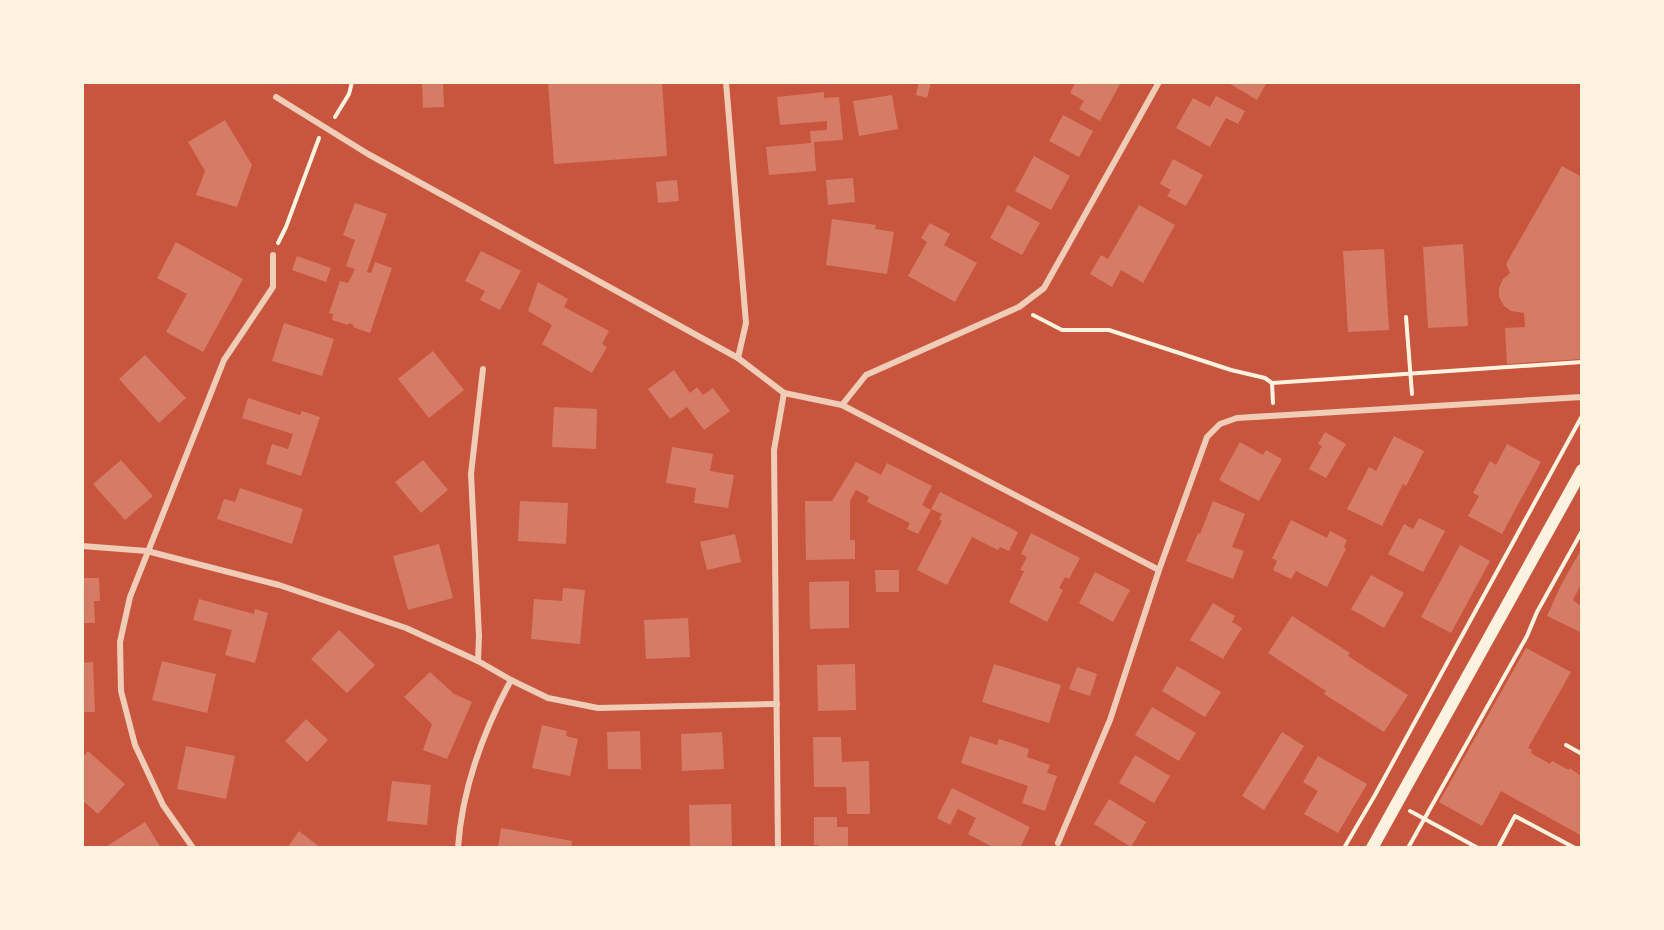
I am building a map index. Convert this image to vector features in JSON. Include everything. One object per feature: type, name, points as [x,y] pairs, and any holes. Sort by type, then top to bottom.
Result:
[{"type":"main road","points":[[1372,848],[1581,470]]},
{"type":"street","points":[[726,82],[746,323],[738,358]]},
{"type":"street","points":[[842,405],[866,375],[1019,307],[1044,288],[1159,82]]},
{"type":"street","points":[[276,96],[378,160],[738,358],[784,393],[842,405],[1159,570]]},
{"type":"street","points":[[193,848],[163,805],[135,745],[121,691],[120,642],[130,597],[224,360],[273,287],[273,255]]},
{"type":"street","points":[[478,661],[479,636],[471,474],[483,369]]},
{"type":"street","points":[[778,848],[774,450],[784,393]]},
{"type":"street","points":[[1058,843],[1110,720],[1159,570],[1207,437],[1220,424],[1237,418],[1274,415],[1581,397]]},
{"type":"street","points":[[82,546],[147,551],[279,585],[406,628],[478,661],[548,698],[598,708],[777,704]]},
{"type":"street","points":[[458,848],[460,819],[468,780],[496,708],[511,680]]},
{"type":"path","points":[[273,255],[325,128],[350,94],[351,82]]},
{"type":"path","points":[[1019,307],[1062,330],[1109,330],[1231,370],[1265,378],[1272,383],[1581,362]]},
{"type":"path","points":[[1406,317],[1413,407]]},
{"type":"path","points":[[1272,383],[1274,415]]},
{"type":"path","points":[[1344,848],[1581,416]]},
{"type":"path","points":[[1408,848],[1527,636],[1537,612],[1581,531]]},
{"type":"path","points":[[1566,745],[1581,754]]},
{"type":"path","points":[[1498,848],[1515,816],[1575,848]]},
{"type":"path","points":[[1424,818],[1478,848]]},
{"type":"building","points":[[422,82],[443,82],[444,107],[423,108]]},
{"type":"building","points":[[548,82],[662,82],[667,156],[554,164]]},
{"type":"building","points":[[919,82],[931,82],[927,98],[916,95]]},
{"type":"building","points":[[1076,82],[1121,82],[1100,121],[1079,109],[1084,101],[1070,93]]},
{"type":"building","points":[[1227,82],[1267,82],[1257,100]]},
{"type":"building","points":[[824,92],[824,98],[839,97],[843,140],[814,142],[816,171],[769,175],[766,147],[811,143],[810,131],[827,130],[827,121],[780,125],[777,97]]},
{"type":"building","points":[[892,95],[898,129],[859,136],[853,101]]},
{"type":"building","points":[[1216,96],[1245,111],[1238,124],[1226,118],[1210,147],[1176,128],[1193,98],[1210,107]]},
{"type":"building","points":[[1063,115],[1093,131],[1079,157],[1049,141]]},
{"type":"building","points":[[225,120],[252,165],[237,207],[196,195],[205,171],[188,142]]},
{"type":"building","points":[[1034,156],[1070,176],[1051,210],[1015,191]]},
{"type":"building","points":[[1173,159],[1203,175],[1186,206],[1167,196],[1171,190],[1160,184]]},
{"type":"building","points":[[1562,166],[1582,177],[1582,359],[1507,364],[1505,328],[1525,327],[1524,313],[1511,311],[1504,306],[1499,297],[1499,288],[1503,279],[1510,273],[1506,264]]},
{"type":"building","points":[[853,178],[855,202],[828,205],[826,180]]},
{"type":"building","points":[[677,180],[679,201],[658,203],[656,182]]},
{"type":"building","points":[[355,203],[387,214],[367,272],[371,273],[375,262],[392,268],[370,333],[353,327],[354,325],[349,323],[348,325],[332,320],[333,314],[329,313],[340,281],[348,283],[355,269],[346,266],[355,240],[343,235]]},
{"type":"building","points":[[1008,205],[1040,223],[1022,255],[990,238]]},
{"type":"building","points":[[1139,205],[1175,225],[1143,283],[1121,270],[1112,287],[1090,274],[1101,255],[1108,259]]},
{"type":"building","points":[[832,219],[876,225],[875,229],[894,232],[887,274],[826,265]]},
{"type":"building","points":[[930,223],[950,234],[944,245],[977,263],[955,302],[908,276],[927,242],[921,238]]},
{"type":"building","points":[[176,242],[243,279],[203,352],[166,332],[187,294],[157,278]]},
{"type":"building","points":[[1463,244],[1468,326],[1428,328],[1423,247]]},
{"type":"building","points":[[1384,249],[1389,330],[1348,332],[1343,251]]},
{"type":"building","points":[[481,251],[521,271],[500,310],[480,300],[485,291],[465,281]]},
{"type":"building","points":[[297,256],[331,268],[326,282],[292,270]]},
{"type":"building","points":[[538,282],[568,299],[564,307],[609,331],[602,344],[607,347],[592,373],[542,344],[552,325],[528,311]]},
{"type":"building","points":[[284,323],[334,339],[322,376],[272,361]]},
{"type":"building","points":[[433,351],[464,390],[429,418],[398,379]]},
{"type":"building","points":[[145,355],[186,398],[159,423],[119,379]]},
{"type":"building","points":[[674,370],[690,393],[697,387],[703,395],[713,388],[730,411],[704,430],[687,407],[670,419],[648,389]]},
{"type":"building","points":[[248,398],[300,415],[302,411],[320,417],[301,476],[266,464],[272,444],[288,449],[293,434],[242,418]]},
{"type":"building","points":[[554,407],[597,409],[596,449],[552,447]]},
{"type":"building","points":[[1325,432],[1346,444],[1326,478],[1309,469],[1322,446],[1318,444]]},
{"type":"building","points":[[1394,436],[1424,451],[1406,486],[1403,484],[1382,526],[1347,509],[1369,467],[1376,471]]},
{"type":"building","points":[[1240,442],[1263,455],[1266,450],[1282,459],[1259,501],[1219,480]]},
{"type":"building","points":[[1507,444],[1541,462],[1502,534],[1468,516],[1479,496],[1473,493],[1490,461],[1496,465]]},
{"type":"building","points":[[672,447],[713,454],[710,471],[734,475],[728,508],[694,503],[696,488],[666,483]]},
{"type":"building","points":[[121,460],[153,496],[125,520],[93,484]]},
{"type":"building","points":[[423,460],[448,490],[421,513],[395,482]]},
{"type":"building","points":[[856,462],[881,475],[887,463],[932,486],[922,505],[931,510],[918,534],[907,529],[910,523],[867,502],[869,497],[856,490],[850,501],[850,540],[855,540],[855,559],[806,560],[805,501],[832,501]]},
{"type":"building","points":[[240,488],[303,509],[292,544],[217,519],[224,499],[235,502]]},
{"type":"building","points":[[940,492],[1018,532],[1009,551],[1000,547],[998,550],[972,537],[947,585],[917,570],[942,521],[939,519],[942,514],[931,509]]},
{"type":"building","points":[[520,501],[568,503],[566,544],[518,541]]},
{"type":"building","points":[[1213,501],[1245,514],[1232,547],[1244,551],[1233,579],[1186,561]]},
{"type":"building","points":[[1419,518],[1445,531],[1423,572],[1388,554],[1404,524],[1413,529]]},
{"type":"building","points":[[1291,520],[1327,538],[1330,531],[1347,540],[1344,547],[1346,549],[1327,587],[1296,571],[1291,579],[1273,570],[1277,561],[1272,558]]},
{"type":"building","points":[[1031,533],[1080,558],[1069,579],[1065,577],[1059,588],[1063,590],[1047,622],[1009,602],[1024,571],[1020,570],[1027,557],[1021,554]]},
{"type":"building","points":[[735,534],[741,562],[707,570],[700,542]]},
{"type":"building","points":[[439,544],[453,598],[408,610],[393,556]]},
{"type":"building","points":[[1460,545],[1490,561],[1451,633],[1421,617]]},
{"type":"building","points":[[1582,548],[1582,582],[1573,600],[1582,607],[1582,633],[1547,616]]},
{"type":"building","points":[[875,570],[899,570],[899,592],[876,592]]},
{"type":"building","points":[[1095,572],[1130,590],[1113,622],[1079,603]]},
{"type":"building","points":[[1371,575],[1404,593],[1384,628],[1351,609]]},
{"type":"building","points":[[82,578],[99,578],[100,601],[94,601],[95,623],[82,623]]},
{"type":"building","points":[[849,581],[849,628],[810,629],[809,582]]},
{"type":"building","points":[[563,588],[585,590],[580,644],[531,639],[534,599],[562,601]]},
{"type":"building","points":[[199,599],[254,614],[255,609],[268,613],[255,663],[225,655],[232,630],[193,620]]},
{"type":"building","points":[[1213,603],[1235,616],[1232,622],[1242,628],[1223,659],[1190,640]]},
{"type":"building","points":[[1292,616],[1350,653],[1348,656],[1408,695],[1384,732],[1324,694],[1326,691],[1268,653]]},
{"type":"building","points":[[688,618],[690,657],[646,659],[644,620]]},
{"type":"building","points":[[339,630],[375,665],[347,693],[311,659]]},
{"type":"building","points":[[1526,648],[1571,672],[1528,748],[1532,750],[1531,753],[1550,764],[1552,761],[1569,770],[1570,768],[1582,777],[1582,836],[1501,791],[1482,826],[1439,802]]},
{"type":"building","points":[[162,661],[216,674],[207,713],[152,700]]},
{"type":"building","points":[[93,662],[95,712],[82,712],[82,663]]},
{"type":"building","points":[[855,664],[856,710],[818,711],[817,665]]},
{"type":"building","points":[[994,664],[1061,685],[1049,723],[982,702]]},
{"type":"building","points":[[1177,666],[1221,692],[1205,717],[1162,691]]},
{"type":"building","points":[[1077,667],[1097,674],[1090,696],[1069,689]]},
{"type":"building","points":[[430,672],[454,694],[472,702],[447,759],[423,750],[432,724],[404,697]]},
{"type":"building","points":[[1152,707],[1196,733],[1179,761],[1135,735]]},
{"type":"building","points":[[306,719],[328,740],[307,762],[285,741]]},
{"type":"building","points":[[542,725],[567,731],[566,736],[578,739],[570,776],[532,768]]},
{"type":"building","points":[[640,731],[641,769],[608,769],[607,732]]},
{"type":"building","points":[[722,732],[724,769],[682,771],[681,734]]},
{"type":"building","points":[[1282,732],[1304,746],[1264,810],[1242,796]]},
{"type":"building","points":[[970,736],[997,745],[999,739],[1029,749],[1027,757],[1050,765],[1047,773],[1057,776],[1045,811],[1022,803],[1028,786],[961,763]]},
{"type":"building","points":[[813,737],[841,737],[842,762],[869,761],[870,814],[847,814],[846,787],[814,787]]},
{"type":"building","points":[[186,746],[235,756],[226,799],[177,789]]},
{"type":"building","points":[[88,751],[125,784],[98,814],[82,800],[82,758]]},
{"type":"building","points":[[1135,755],[1170,776],[1154,803],[1119,783]]},
{"type":"building","points":[[1318,756],[1367,784],[1338,833],[1304,814],[1318,791],[1303,782]]},
{"type":"building","points":[[392,781],[431,785],[427,825],[387,821]]},
{"type":"building","points":[[952,788],[1030,827],[1020,848],[994,848],[968,834],[976,818],[958,809],[950,825],[937,818]]},
{"type":"building","points":[[1109,799],[1146,822],[1131,847],[1094,824]]},
{"type":"building","points":[[731,804],[732,848],[690,848],[689,805]]},
{"type":"building","points":[[814,817],[837,817],[837,827],[848,827],[848,848],[819,848],[819,845],[814,845]]},
{"type":"building","points":[[145,822],[161,848],[104,848]]},
{"type":"building","points":[[501,828],[572,841],[571,848],[498,848]]},
{"type":"building","points":[[299,831],[321,848],[287,848]]}]
